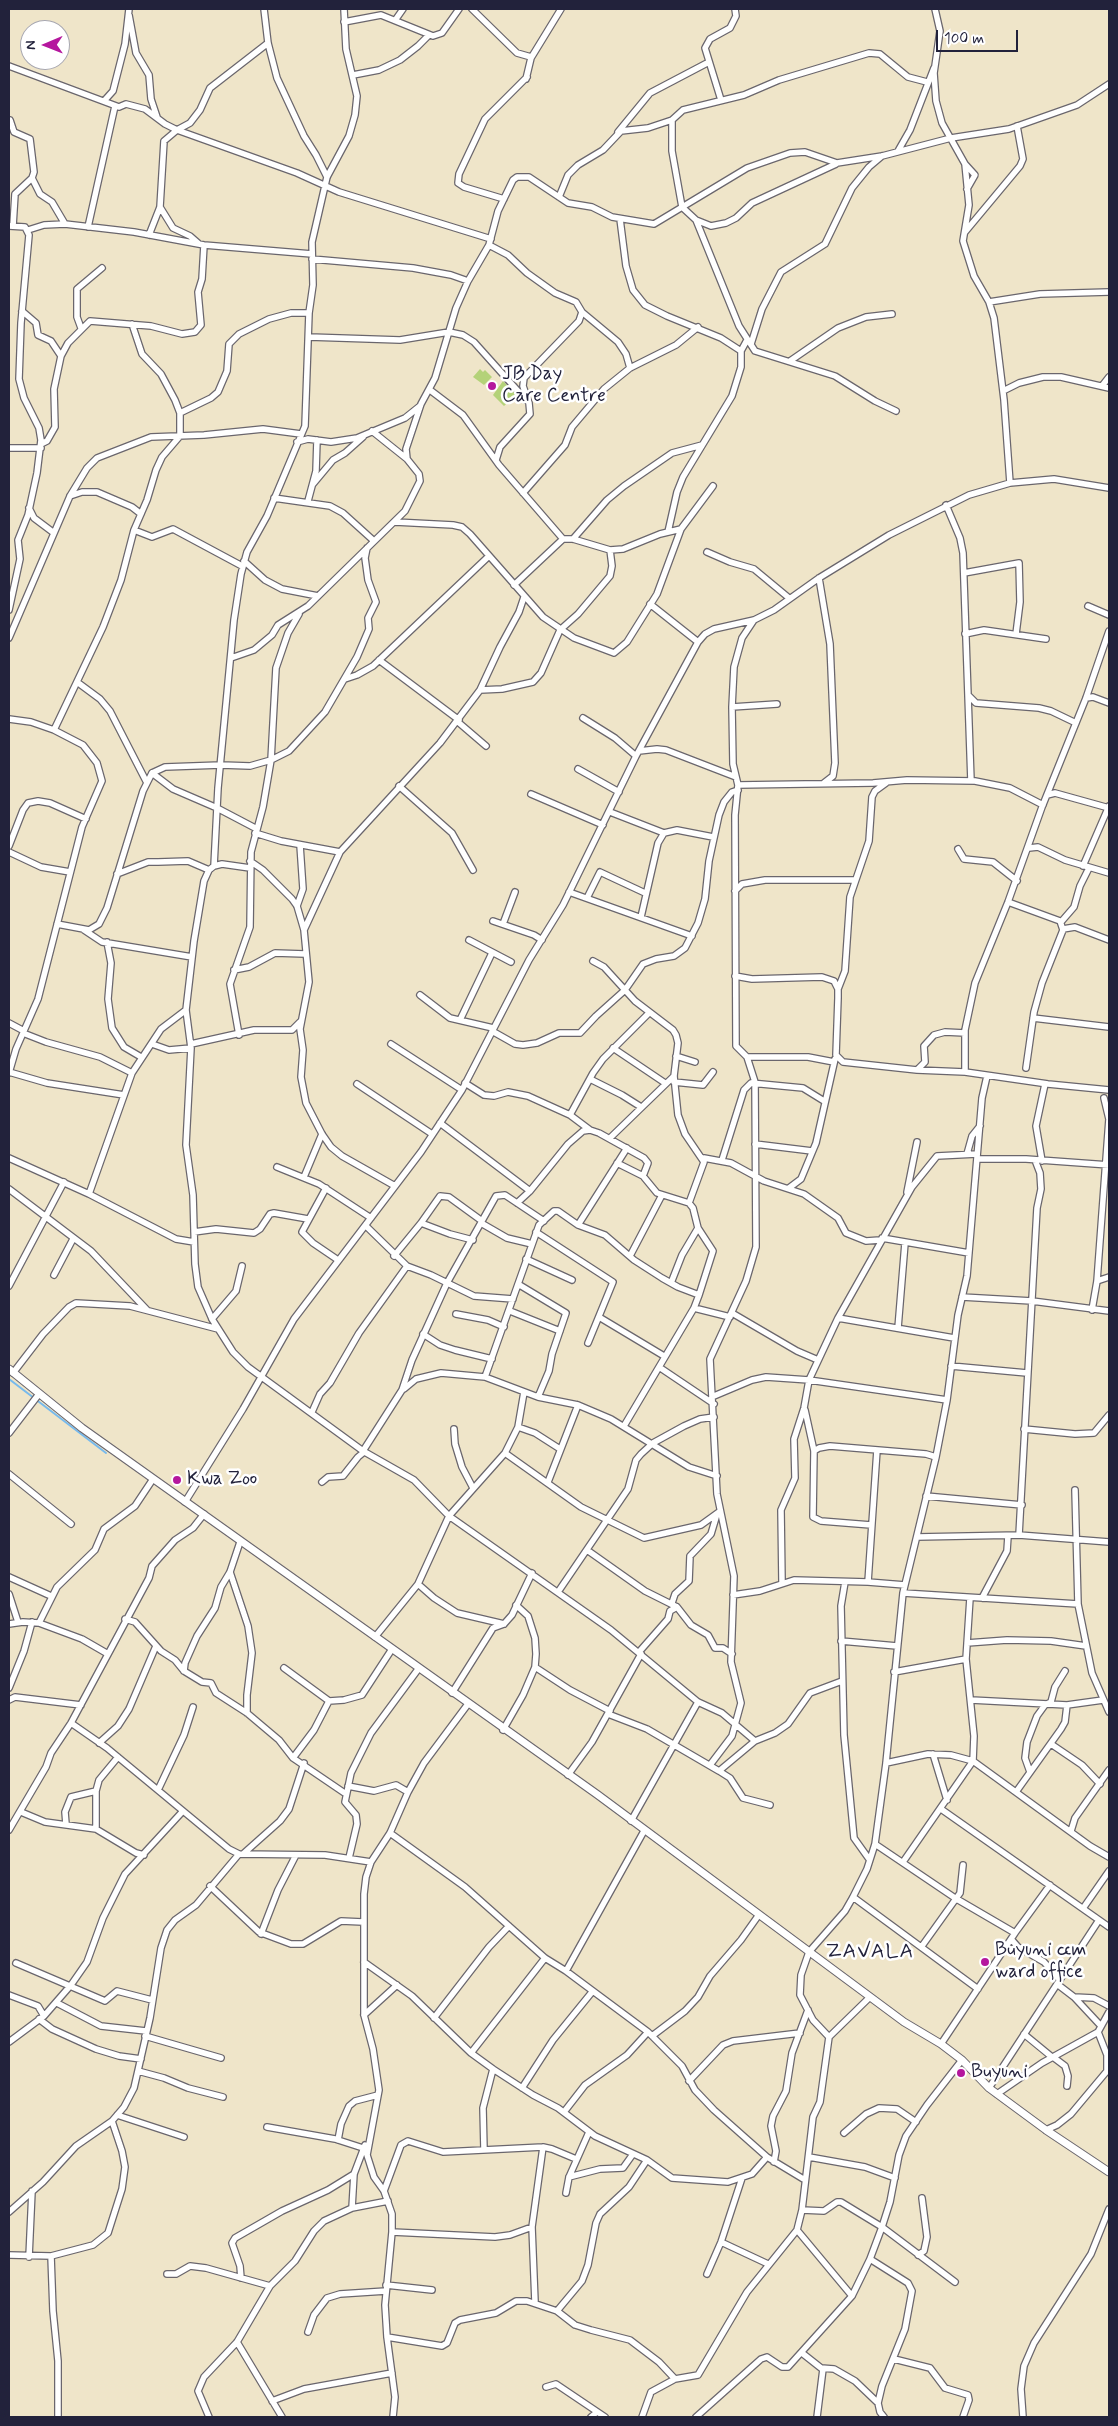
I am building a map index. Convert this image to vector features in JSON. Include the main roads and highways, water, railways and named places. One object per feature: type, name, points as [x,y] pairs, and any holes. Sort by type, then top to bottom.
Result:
[{"type":"main road","points":[[11,1371],[39,1394],[240,1542],[568,1775],[904,2022],[941,2044],[962,2060],[989,2088],[1046,2130],[1109,2172]]},
{"type":"waterway","points":[[9,1379],[106,1453]]},
{"type":"place","name":"JB Day Care Centre","points":[[492,386]]},
{"type":"place","name":"Kwa Zoo","points":[[177,1480]]},
{"type":"place","name":"Buyuni ccm ward office","points":[[985,1962]]},
{"type":"place","name":"Buyuni","points":[[961,2073]]},
{"type":"district","name":"ZAVALA","points":[[870,1953]]}]
